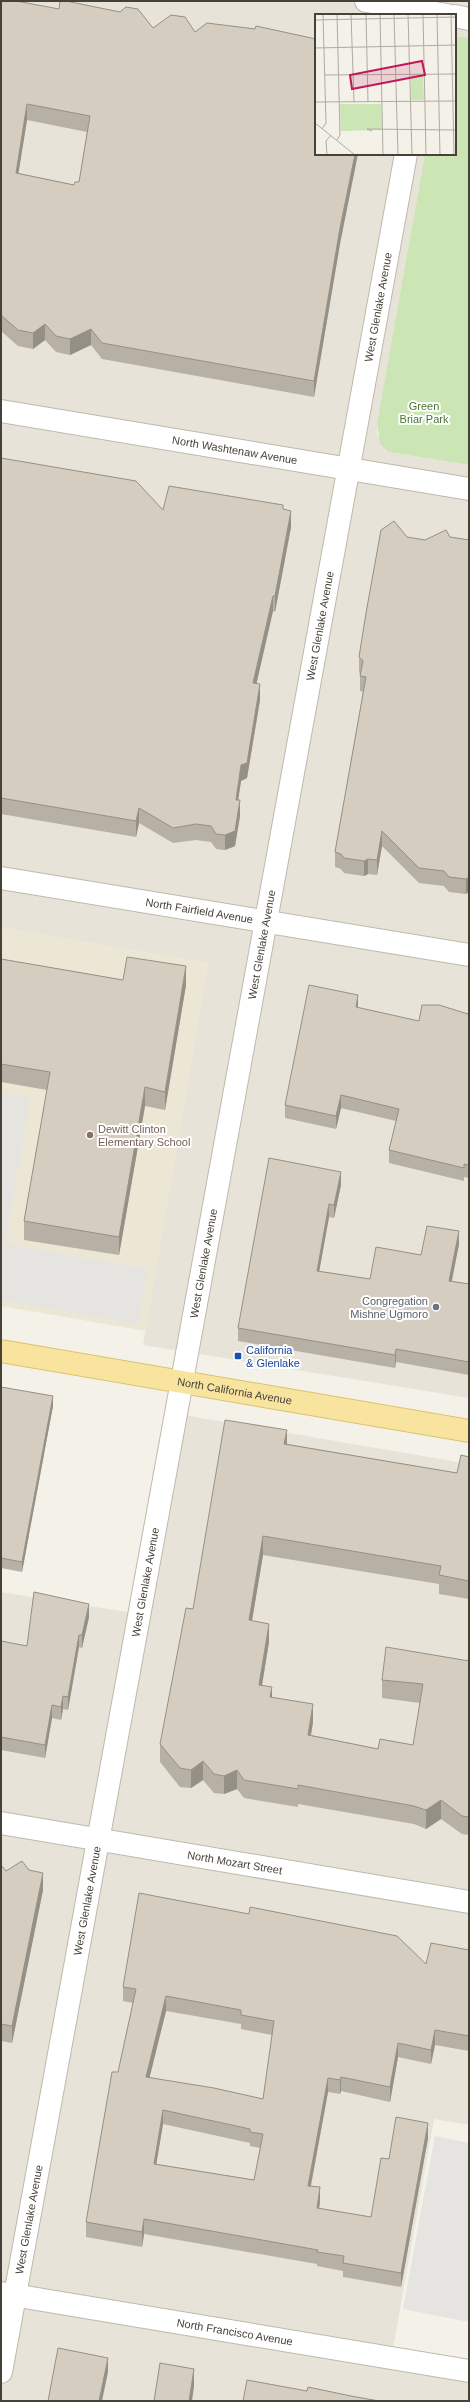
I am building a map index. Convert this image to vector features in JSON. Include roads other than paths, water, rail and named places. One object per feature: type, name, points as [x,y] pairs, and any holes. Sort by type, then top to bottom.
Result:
[{"type":"main road","name":"North California Avenue","points":[[1,1351],[469,1432]]},
{"type":"street","points":[[366,1],[436,11]]},
{"type":"street","points":[[456,16],[469,18]]},
{"type":"street","name":"West Glenlake Avenue","points":[[1,2372],[8,2294],[98,1840],[406,155]]},
{"type":"street","name":"North Washtenaw Avenue","points":[[1,411],[469,489]]},
{"type":"street","name":"North Fairfield Avenue","points":[[1,878],[469,955]]},
{"type":"street","name":"North Mozart Street","points":[[1,1823],[469,1902]]},
{"type":"street","name":"North Francisco Avenue","points":[[8,2294],[469,2371]]},
{"type":"place","name":"Dewitt Clinton Elementary School","points":[[90,1135]]},
{"type":"place","name":"Congregation Mishne Ugmoro","points":[[436,1307]]},
{"type":"place","name":"California & Glenlake","points":[[238,1356]]},
{"type":"park label","name":"Green Briar Park","points":[[424,412]]}]
